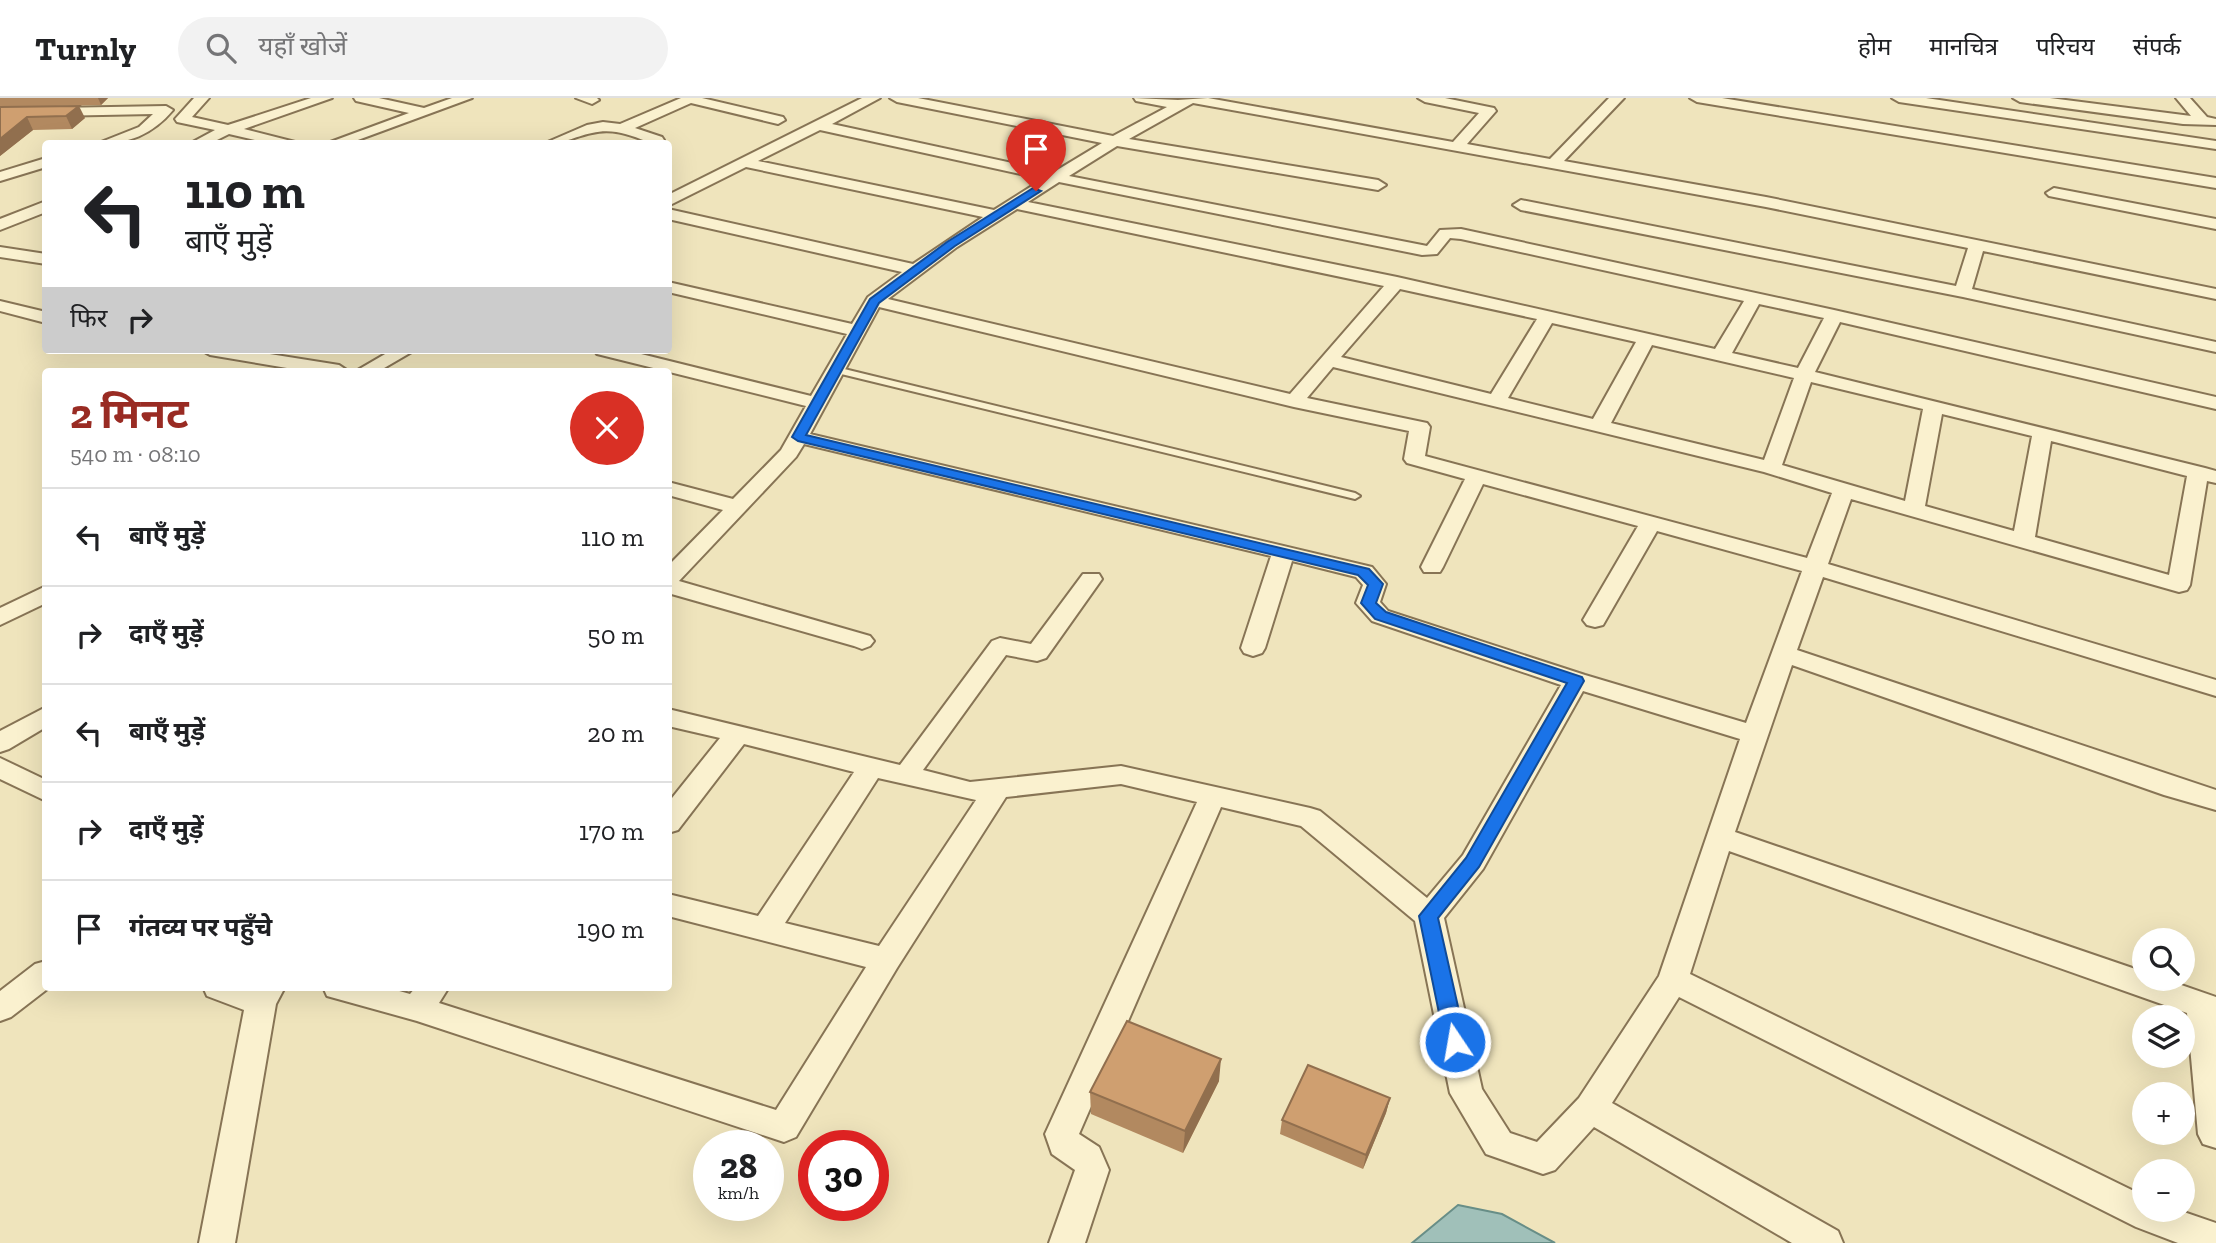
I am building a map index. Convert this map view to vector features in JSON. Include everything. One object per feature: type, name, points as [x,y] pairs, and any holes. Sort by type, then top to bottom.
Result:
[{"type":"street","points":[[71,111],[88,98]]},
{"type":"street","points":[[115,140],[144,130],[179,98]]},
{"type":"street","points":[[202,98],[182,119],[277,140]]},
{"type":"street","points":[[205,140],[325,98]]},
{"type":"street","points":[[361,98],[424,112]]},
{"type":"street","points":[[344,140],[465,98]]},
{"type":"street","points":[[672,199],[873,98]]},
{"type":"street","points":[[897,98],[1115,141],[1378,185]]},
{"type":"street","points":[[1141,98],[1188,101],[1766,202],[2216,293]]},
{"type":"street","points":[[1424,98],[1489,111],[1456,147]]},
{"type":"street","points":[[1553,164],[1616,98]]},
{"type":"street","points":[[1697,98],[2216,183]]},
{"type":"street","points":[[1899,98],[2216,145]]},
{"type":"street","points":[[2020,98],[2052,100],[2183,121],[2209,122]]},
{"type":"street","points":[[2183,98],[2209,122]]},
{"type":"street","points":[[623,128],[690,99],[778,120]]},
{"type":"street","points":[[672,578],[789,453],[874,301],[1014,204],[1115,141],[1188,101]]},
{"type":"street","points":[[0,113],[191,110]]},
{"type":"street","points":[[559,140],[595,125],[623,128],[654,140]]},
{"type":"street","points":[[817,125],[1058,177],[1422,250],[1431,251],[1446,233],[1461,234],[1556,257],[1834,315],[2216,403]]},
{"type":"street","points":[[744,162],[997,215]]},
{"type":"street","points":[[0,177],[42,163]]},
{"type":"street","points":[[0,169],[42,170]]},
{"type":"street","points":[[2054,193],[2216,224]]},
{"type":"street","points":[[1014,204],[1397,282],[1805,373],[2207,475],[2183,545],[2179,585],[1771,468],[1329,360]]},
{"type":"street","points":[[1521,205],[1963,292],[2216,347]]},
{"type":"street","points":[[0,225],[42,208]]},
{"type":"street","points":[[672,215],[916,271]]},
{"type":"street","points":[[1963,292],[1977,245]]},
{"type":"street","points":[[0,252],[42,258]]},
{"type":"street","points":[[1294,401],[1397,282]]},
{"type":"street","points":[[672,289],[858,331]]},
{"type":"street","points":[[1721,355],[1754,298]]},
{"type":"street","points":[[874,301],[1294,401],[1420,427],[1414,459],[1815,567],[2216,688]]},
{"type":"street","points":[[0,306],[42,317]]},
{"type":"street","points":[[1771,468],[1805,373],[1834,315]]},
{"type":"street","points":[[1497,400],[1547,317]]},
{"type":"street","points":[[1599,426],[1646,339]]},
{"type":"street","points":[[226,354],[280,367]]},
{"type":"street","points":[[371,368],[398,354]]},
{"type":"street","points":[[619,354],[817,403]]},
{"type":"street","points":[[1914,510],[1934,405]]},
{"type":"street","points":[[2024,541],[2043,432]]},
{"type":"street","points":[[798,437],[1364,572],[1375,584],[1368,603],[1380,616],[1576,681],[1755,735]]},
{"type":"street","points":[[1432,567],[1477,476]]},
{"type":"street","points":[[672,489],[737,507]]},
{"type":"street","points":[[672,718],[970,791],[1121,775],[1310,818],[1429,916],[1466,1093],[1498,1144],[1543,1159],[1591,1108],[1673,979],[1755,735],[1844,490]]},
{"type":"street","points":[[1595,620],[1650,524]]},
{"type":"street","points":[[1253,649],[1283,553]]},
{"type":"street","points":[[906,775],[1000,646],[1037,653],[1091,579]]},
{"type":"street","points":[[672,583],[765,615],[862,641]]},
{"type":"street","points":[[0,618],[42,595]]},
{"type":"street","points":[[1784,654],[2173,788],[2216,800]]},
{"type":"street","points":[[1429,916],[1473,862],[1576,681]]},
{"type":"street","points":[[0,743],[42,717]]},
{"type":"street","points":[[672,817],[738,734]]},
{"type":"street","points":[[0,767],[42,790]]},
{"type":"street","points":[[765,929],[871,767]]},
{"type":"street","points":[[370,991],[426,998],[784,1127],[886,960],[998,788]]},
{"type":"street","points":[[1067,1243],[1092,1170],[1087,1158],[1064,1144],[1062,1133],[1213,796]]},
{"type":"street","points":[[1720,837],[2209,1007],[2215,1135]]},
{"type":"street","points":[[672,906],[886,960]]},
{"type":"street","points":[[0,1008],[42,977]]},
{"type":"street","points":[[1673,979],[2148,1216],[2216,1240]]},
{"type":"street","points":[[217,1243],[265,995],[242,991]]},
{"type":"street","points":[[1591,1108],[1825,1243]]},
{"type":"lane","points":[[836,370],[1355,496]]},
{"type":"water","points":[[1458,1205],[1502,1214],[1555,1243],[1412,1243]]},
{"type":"building","points":[[79,106],[66,116],[27,117],[0,139],[0,107]]},
{"type":"building","points":[[1127,1021],[1221,1059],[1185,1131],[1090,1092]]},
{"type":"building","points":[[1308,1065],[1390,1098],[1366,1155],[1282,1120]]},
{"type":"route","points":[[1036,191],[951,244],[874,301],[798,437],[1364,572],[1375,584],[1368,603],[1380,616],[1576,681],[1536,747],[1473,862],[1429,916],[1455,1042]]}]
